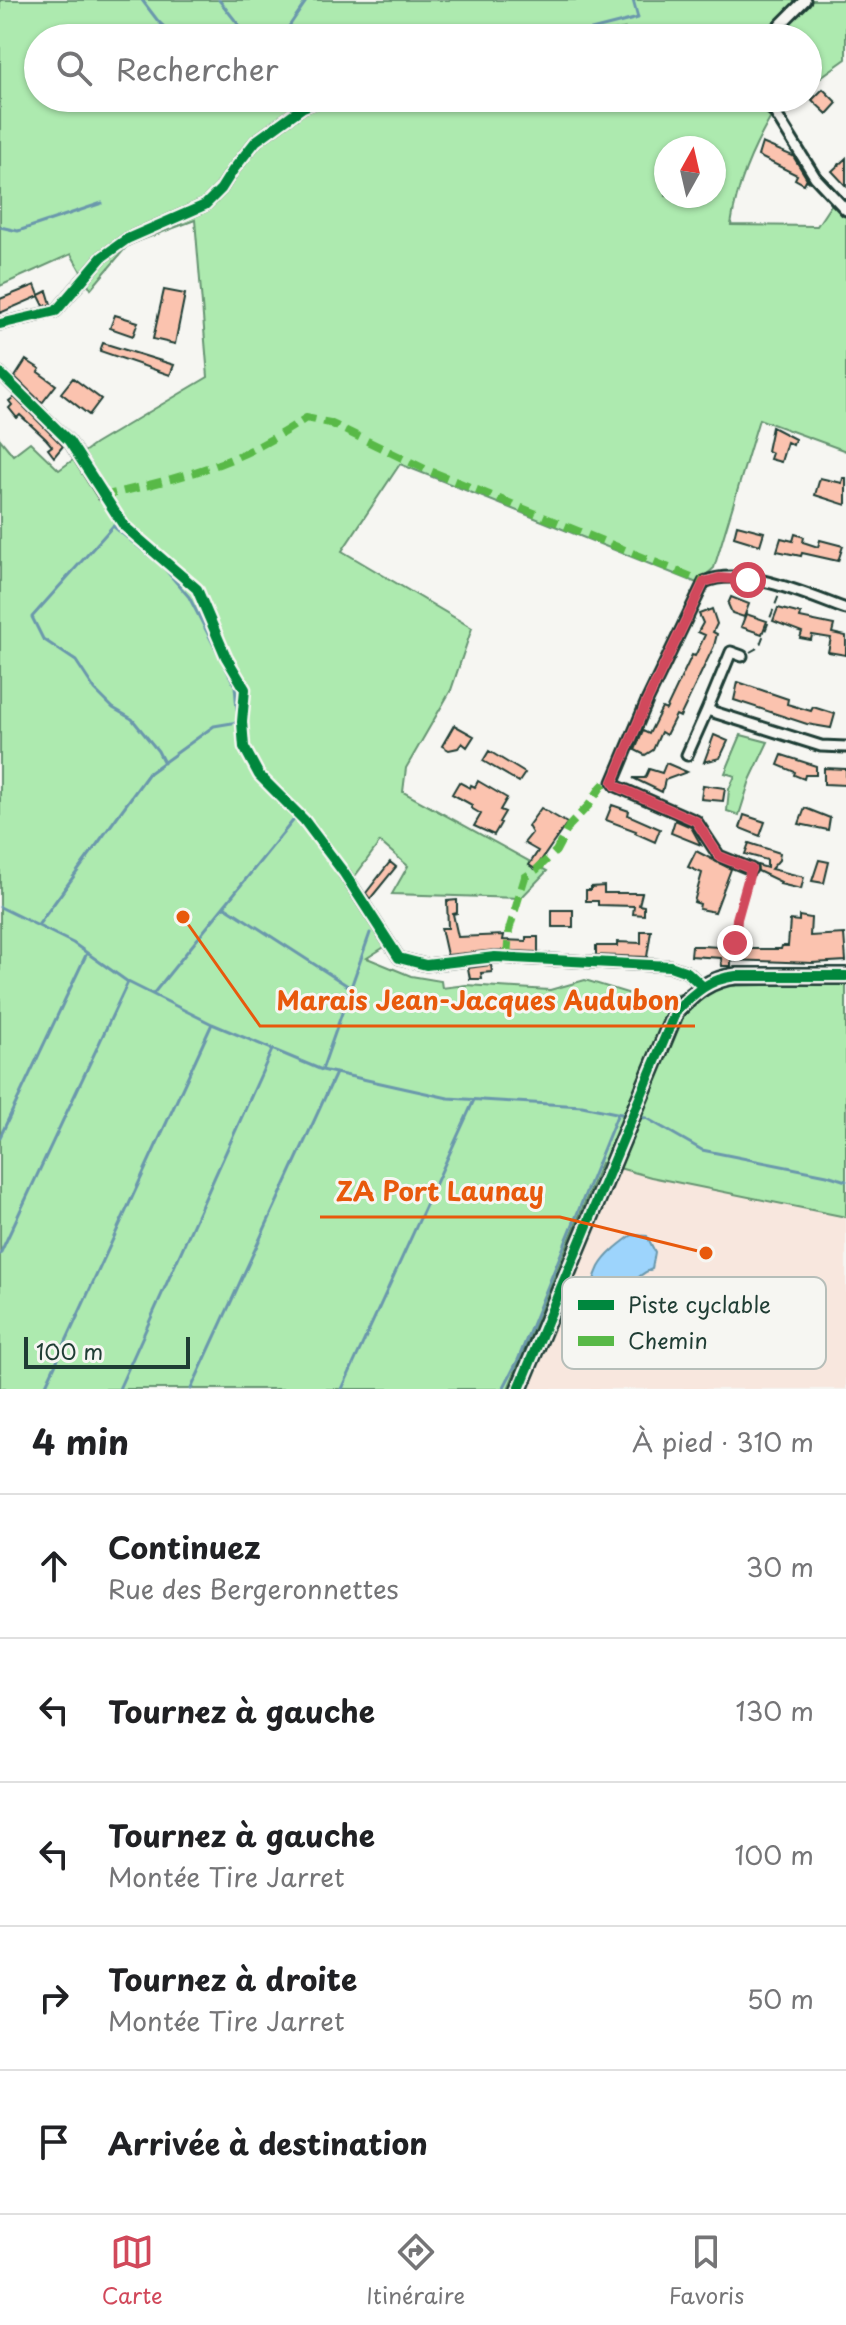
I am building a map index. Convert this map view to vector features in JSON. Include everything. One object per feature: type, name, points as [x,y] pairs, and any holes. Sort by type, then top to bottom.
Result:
[{"type":"main road","points":[[565,1277],[676,1011],[702,986],[719,979],[736,976],[846,976]]},
{"type":"main road","points":[[519,1389],[562,1285]]},
{"type":"street","points":[[781,24],[805,0]]},
{"type":"street","points":[[0,324],[56,311],[102,257],[127,239],[205,205],[221,189],[256,141],[296,112]]},
{"type":"street","points":[[775,112],[815,177],[846,210]]},
{"type":"street","points":[[0,373],[69,441],[104,496]]},
{"type":"street","points":[[751,869],[719,856],[696,821],[613,782],[647,701],[704,582],[731,578],[782,586],[846,609]]},
{"type":"street","points":[[687,755],[731,652],[742,656]]},
{"type":"street","points":[[707,710],[821,746],[846,747]]},
{"type":"street","points":[[344,873],[399,958],[426,965],[495,957],[670,966],[687,972],[702,986]]},
{"type":"path","points":[[742,656],[759,647],[782,586]]},
{"type":"path","points":[[736,976],[737,919],[751,869]]},
{"type":"shaded area","points":[[601,1163],[651,1177],[846,1217],[846,1389],[508,1389]]},
{"type":"green space","points":[[0,0],[846,0],[846,59],[822,76],[822,24],[24,24],[24,112],[765,112],[771,117],[746,169],[731,225],[817,226],[833,202],[846,217],[846,451],[759,419],[714,568],[697,583],[400,464],[342,551],[472,628],[451,690],[406,768],[403,792],[547,871],[521,898],[392,894],[408,866],[380,842],[347,887],[386,946],[367,958],[411,976],[441,981],[442,988],[466,985],[550,990],[585,980],[650,1000],[725,986],[846,983],[846,1217],[651,1177],[601,1163],[508,1389],[0,1389],[0,439],[13,455],[30,442],[59,470],[95,444],[208,377],[195,220],[128,245],[91,289],[71,254],[0,286]]},
{"type":"green space","points":[[741,735],[768,742],[750,780],[739,815],[727,811],[729,789],[735,776],[725,773]]},
{"type":"water","points":[[632,1235],[647,1236],[655,1252],[652,1269],[639,1277],[595,1277],[609,1254]]},
{"type":"building","points":[[822,90],[837,103],[827,114],[822,109]]},
{"type":"building","points":[[762,143],[793,156],[809,182],[806,180],[804,184],[795,179],[797,175],[758,156]]},
{"type":"building","points":[[846,158],[846,186],[832,171]]},
{"type":"building","points":[[35,285],[39,295],[47,291],[51,304],[44,306],[39,296],[0,313],[0,299]]},
{"type":"building","points":[[164,290],[185,294],[175,344],[153,339]]},
{"type":"building","points":[[115,315],[138,322],[133,336],[110,328]]},
{"type":"building","points":[[103,343],[174,365],[170,375],[100,351]]},
{"type":"building","points":[[26,360],[56,385],[42,403],[15,377]]},
{"type":"building","points":[[73,378],[101,399],[89,415],[61,393]]},
{"type":"building","points":[[14,397],[63,446],[54,457],[48,449],[52,446],[46,439],[20,415],[17,418],[9,408],[12,405],[9,401]]},
{"type":"building","points":[[772,427],[795,439],[793,445],[787,442],[781,462],[770,459],[772,453],[767,451]]},
{"type":"building","points":[[820,478],[842,483],[846,478],[846,505],[815,495]]},
{"type":"building","points":[[737,525],[764,532],[760,545],[734,537]]},
{"type":"building","points":[[795,534],[804,537],[803,542],[818,547],[820,540],[843,546],[838,561],[777,551],[781,538],[793,541]]},
{"type":"building","points":[[731,597],[749,604],[744,617],[732,613],[728,604]]},
{"type":"building","points":[[778,608],[801,614],[800,618],[834,625],[832,633],[846,636],[846,655],[828,652],[831,638],[812,635],[811,640],[800,638],[802,632],[773,621]]},
{"type":"building","points":[[712,609],[717,624],[713,632],[717,634],[714,646],[680,717],[676,715],[666,735],[661,732],[653,750],[645,755],[635,750],[643,731],[649,734],[662,708],[666,710],[705,635],[698,632],[703,623],[699,614]]},
{"type":"building","points":[[746,614],[767,621],[762,634],[741,627]]},
{"type":"building","points":[[738,682],[788,699],[787,704],[835,714],[831,728],[807,724],[734,700]]},
{"type":"building","points":[[454,725],[474,736],[467,747],[462,743],[458,748],[449,750],[442,746]]},
{"type":"building","points":[[714,735],[728,741],[720,758],[704,762]]},
{"type":"building","points":[[489,751],[525,773],[519,782],[483,761]]},
{"type":"building","points":[[782,755],[816,766],[816,775],[805,775],[804,779],[794,775],[795,772],[778,765]]},
{"type":"building","points":[[666,763],[687,772],[665,780],[662,792],[633,778],[645,778],[649,769],[662,773]]},
{"type":"building","points":[[824,768],[846,769],[846,785],[824,784]]},
{"type":"building","points":[[478,781],[507,798],[500,810],[505,812],[494,835],[474,826],[481,814],[452,794],[459,782],[470,788],[471,785],[475,787]]},
{"type":"building","points":[[703,785],[725,788],[723,801],[701,799]]},
{"type":"building","points":[[612,805],[660,829],[655,842],[606,820]]},
{"type":"building","points":[[541,808],[567,823],[535,869],[529,865],[538,851],[524,843],[532,833],[528,826]]},
{"type":"building","points":[[805,808],[830,818],[828,830],[799,824]]},
{"type":"building","points":[[744,815],[765,822],[760,836],[740,828]]},
{"type":"building","points":[[675,820],[691,827],[701,845],[671,833]]},
{"type":"building","points":[[749,843],[780,853],[779,860],[771,869],[804,877],[801,889],[780,884],[758,871],[757,865],[767,868],[767,860],[745,854]]},
{"type":"building","points":[[696,851],[731,869],[715,912],[699,909],[700,904],[694,902],[702,873],[688,867]]},
{"type":"building","points":[[819,860],[829,862],[824,883],[812,881]]},
{"type":"building","points":[[390,862],[396,867],[370,899],[366,893]]},
{"type":"building","points":[[604,886],[604,893],[642,893],[639,905],[644,906],[644,915],[633,914],[634,906],[598,905],[598,901],[586,901],[586,890]]},
{"type":"building","points":[[457,900],[457,913],[453,914],[458,937],[504,935],[503,940],[526,941],[526,937],[538,937],[538,952],[495,950],[447,955],[441,928],[448,928],[447,901]]},
{"type":"building","points":[[552,910],[573,910],[573,927],[552,927]]},
{"type":"building","points":[[799,916],[811,918],[810,936],[844,934],[846,961],[731,960],[731,966],[722,966],[721,958],[691,956],[692,946],[737,948],[737,945],[749,945],[749,949],[781,949],[788,946],[790,920],[799,921]]},
{"type":"building","points":[[641,931],[651,931],[647,957],[596,955],[596,946],[617,946],[617,942],[641,943]]},
{"type":"building","points":[[491,965],[492,972],[481,973],[482,979],[470,979],[468,968]]},
{"type":"waterway","points":[[142,0],[161,24]]},
{"type":"waterway","points":[[219,0],[238,24]]},
{"type":"waterway","points":[[291,24],[307,0]]},
{"type":"waterway","points":[[615,24],[638,18],[633,0]]},
{"type":"waterway","points":[[0,227],[18,231],[102,203]]},
{"type":"waterway","points":[[39,924],[149,773],[214,726],[238,722],[235,686],[189,597],[163,567],[113,526],[32,617],[43,639],[76,661],[95,690],[113,708],[132,719],[158,751],[164,763]]},
{"type":"waterway","points":[[153,994],[296,817]]},
{"type":"waterway","points":[[224,906],[351,988]]},
{"type":"waterway","points":[[0,907],[73,943],[128,982],[212,1024],[322,1070],[448,1098],[582,1106],[626,1115]]},
{"type":"waterway","points":[[322,1070],[370,933]]},
{"type":"waterway","points":[[0,1137],[86,955]]},
{"type":"waterway","points":[[0,1254],[128,982]]},
{"type":"waterway","points":[[44,1389],[211,1026]]},
{"type":"waterway","points":[[119,1389],[272,1050]]},
{"type":"waterway","points":[[191,1389],[336,1073]]},
{"type":"waterway","points":[[342,1389],[474,1100]]},
{"type":"waterway","points":[[503,1389],[518,1360],[618,1113]]},
{"type":"waterway","points":[[638,1117],[646,1118],[702,1150],[846,1181]]},
{"type":"marked path","points":[[106,500],[104,496],[179,477],[235,458],[306,418],[330,423],[425,469],[704,582]]},
{"type":"marked path","points":[[507,958],[509,930],[525,877],[556,851],[569,826],[601,787],[606,782],[613,782]]},
{"type":"cycle path","points":[[0,324],[56,311],[102,257],[127,239],[205,205],[221,189],[256,141],[296,112]]},
{"type":"cycle path","points":[[0,373],[69,441],[124,526],[197,589],[226,657],[245,689],[242,722],[244,747],[259,775],[304,820],[344,873],[399,958],[426,965],[495,957],[670,966],[687,972],[702,986]]},
{"type":"cycle path","points":[[566,1277],[676,1011],[703,988],[726,978],[846,976]]},
{"type":"cycle path","points":[[519,1389],[562,1285]]},
{"type":"place","name":"Marais Jean-Jacques Audubon","points":[[183,917]]},
{"type":"place","name":"ZA Port Launay","points":[[706,1253]]},
{"type":"route","points":[[735,943],[737,919],[751,869],[719,856],[696,821],[613,782],[647,701],[704,582],[719,578],[748,580]]}]
